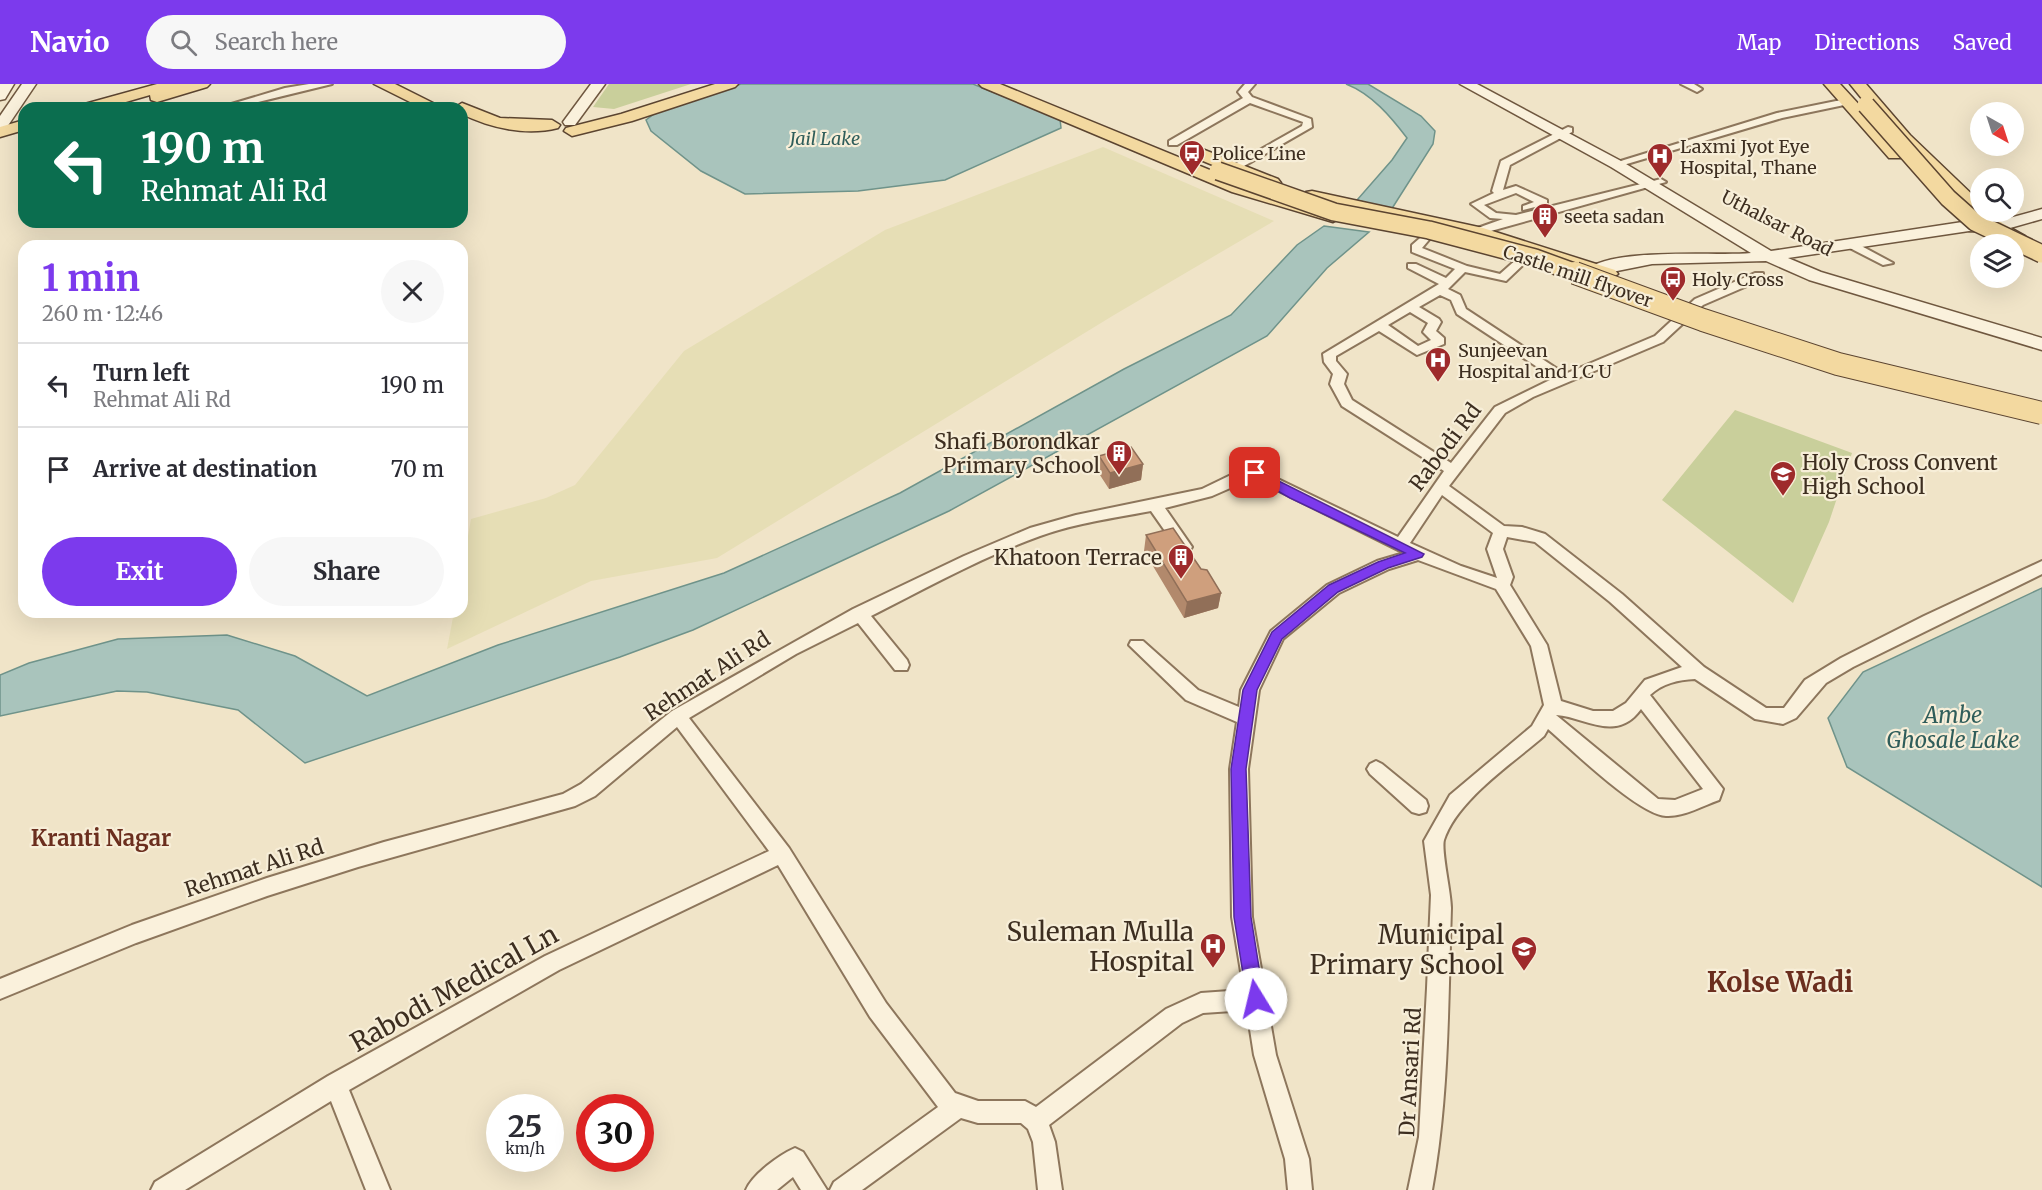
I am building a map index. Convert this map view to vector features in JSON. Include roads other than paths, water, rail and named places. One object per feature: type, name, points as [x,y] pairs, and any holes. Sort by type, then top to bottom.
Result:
[{"type":"main road","points":[[109,102],[174,84]]},
{"type":"main road","points":[[138,102],[202,84]]},
{"type":"main road","points":[[382,84],[422,102]]},
{"type":"main road","points":[[414,84],[450,102]]},
{"type":"main road","points":[[572,125],[705,84]]},
{"type":"main road","points":[[468,123],[480,128],[510,134],[626,118],[730,84]]},
{"type":"main road","points":[[987,84],[1238,189],[1288,206],[1326,216],[1427,235],[1522,260],[1592,274]]},
{"type":"main road","points":[[1019,84],[1107,121],[1173,143],[1227,169]]},
{"type":"main road","points":[[1832,84],[1893,152],[1970,226],[1985,234]]},
{"type":"main road","points":[[1848,84],[1948,198],[1975,222],[2042,254]]},
{"type":"main road","points":[[1858,84],[1904,139],[1996,228],[2042,249]]},
{"type":"main road","points":[[468,111],[491,123],[552,128]]},
{"type":"main road","points":[[1053,112],[1113,129],[1227,169],[1344,205],[1476,232],[1592,274],[1686,314],[1790,353],[1977,402],[2042,415]]},
{"type":"main road","name":"Castle mill flyover","points":[[1227,169],[1334,212],[1429,230],[1535,258],[1703,320],[1838,364],[2042,415]]},
{"type":"main road","points":[[2024,255],[2042,263]]},
{"type":"main road","points":[[1686,314],[1912,379],[2042,406]]},
{"type":"street","points":[[0,96],[7,84]]},
{"type":"street","points":[[22,102],[29,84]]},
{"type":"street","points":[[29,102],[40,84]]},
{"type":"street","points":[[245,102],[288,90],[327,84]]},
{"type":"street","points":[[572,125],[598,84]]},
{"type":"street","points":[[1227,169],[1309,124],[1302,118],[1249,99],[1243,92],[1250,84]]},
{"type":"street","points":[[1686,84],[1697,89]]},
{"type":"street","points":[[1478,87],[1621,162],[1768,256],[2042,344]]},
{"type":"street","points":[[1173,143],[1249,99]]},
{"type":"street","points":[[1621,162],[1700,141],[1780,115],[1846,102]]},
{"type":"street","points":[[10,134],[18,113]]},
{"type":"street","points":[[10,134],[18,121]]},
{"type":"street","points":[[1497,191],[1505,163],[1564,131]]},
{"type":"street","points":[[1476,232],[1511,216],[1542,206],[1570,205],[1655,183]]},
{"type":"street","name":"Uthalsar Road","points":[[1655,183],[1830,277],[2042,338]]},
{"type":"street","points":[[1511,216],[1494,216],[1476,204],[1516,189],[1542,200],[1542,206]]},
{"type":"street","points":[[1592,274],[1646,260],[1768,256],[1970,226],[1996,228],[2042,214]]},
{"type":"street","points":[[1427,235],[1416,249],[1463,268],[1502,278],[1522,260]]},
{"type":"street","points":[[1848,243],[1887,263]]},
{"type":"street","points":[[1412,266],[1444,287],[1456,298],[1461,311],[1563,378]]},
{"type":"street","points":[[1454,471],[1347,403],[1337,384],[1340,374],[1330,362],[1329,354],[1444,287],[1463,268]]},
{"type":"street","name":"Rabodi Rd","points":[[1400,545],[1440,487],[1500,410],[1563,378],[1659,339],[1699,302],[1759,276]]},
{"type":"street","points":[[1379,325],[1417,351],[1440,340],[1428,332],[1435,322],[1410,307]]},
{"type":"street","name":"Rehmat Ali Rd","points":[[0,989],[73,957],[226,899],[361,857],[568,800],[588,790],[678,716],[790,650],[858,613],[1035,532],[1076,520],[1207,493],[1238,477],[1255,473],[1295,495],[1400,545]]},
{"type":"street","points":[[1440,487],[1501,531],[1522,532],[1540,538],[1616,598],[1698,672],[1761,714],[1785,718],[1793,712],[1808,686],[1818,679],[1864,653],[2042,567]]},
{"type":"street","points":[[1155,505],[1193,561]]},
{"type":"street","points":[[1501,531],[1495,549],[1505,577],[1502,585]]},
{"type":"street","points":[[1400,545],[1470,577],[1502,585],[1539,645],[1550,711],[1652,805],[1663,810],[1677,808],[1712,794],[1714,789],[1641,696]]},
{"type":"street","points":[[1300,1190],[1296,1159],[1265,1055],[1242,917],[1239,769],[1250,690],[1277,635],[1334,589],[1383,565],[1418,554]]},
{"type":"street","points":[[858,613],[901,665]]},
{"type":"street","points":[[1137,645],[1192,695],[1246,718]]},
{"type":"street","points":[[1550,711],[1591,719],[1612,718],[1631,709],[1644,690],[1661,679],[1698,672]]},
{"type":"street","name":"Dr Ansari Rd","points":[[1420,1190],[1430,1137],[1438,988],[1441,895],[1434,841],[1457,801],[1538,731],[1550,711]]},
{"type":"street","points":[[678,716],[782,854],[878,1010],[948,1102],[978,1112],[1025,1112],[1036,1121],[1044,1142],[1050,1190]]},
{"type":"street","points":[[1376,769],[1419,806]]},
{"type":"street","name":"Rabodi Medical Ln","points":[[163,1190],[336,1084],[552,963],[782,854]]},
{"type":"street","points":[[1036,1121],[1174,1016],[1201,1003],[1256,999]]},
{"type":"street","points":[[336,1084],[378,1190]]},
{"type":"street","points":[[842,1190],[959,1105]]},
{"type":"street","points":[[758,1190],[795,1160],[815,1190]]},
{"type":"water","name":"Jail Lake","points":[[741,84],[973,84],[1060,119],[1061,128],[945,180],[858,191],[745,194],[701,171],[651,131],[646,120],[658,111]]},
{"type":"water","points":[[1346,84],[1368,84],[1421,116],[1435,131],[1433,144],[1391,210],[1357,200],[1392,160],[1407,138],[1388,114],[1373,100]]},
{"type":"water","points":[[1324,226],[1369,232],[1327,268],[1267,336],[949,511],[693,630],[620,657],[305,763],[238,710],[147,692],[117,691],[0,716],[0,675],[29,663],[118,639],[227,635],[295,656],[367,696],[498,645],[724,573],[900,493],[1124,369],[1231,315],[1297,245]]},
{"type":"water","name":"Ambe Ghosale Lake","points":[[2042,588],[2042,887],[1847,767],[1828,718],[1863,672]]},
{"type":"place","name":"Police Line","points":[[1192,176]]},
{"type":"place","name":"Laxmi Jyot Eye Hospital, Thane","points":[[1660,179]]},
{"type":"place","name":"seeta sadan","points":[[1545,239]]},
{"type":"place","name":"Holy Cross","points":[[1673,302]]},
{"type":"place","name":"Sunjeevan Hospital and I C U","points":[[1438,383]]},
{"type":"place","name":"Shafi Borondkar Primary School","points":[[1119,476]]},
{"type":"place","name":"Holy Cross Convent High School","points":[[1783,497]]},
{"type":"place","name":"Khatoon Terrace","points":[[1181,580]]},
{"type":"place","name":"Suleman Mulla Hospital","points":[[1213,969]]},
{"type":"place","name":"Municipal Primary School","points":[[1524,972]]},
{"type":"district","name":"Kranti Nagar","points":[[101,838]]},
{"type":"district","name":"Kolse Wadi","points":[[1780,982]]}]
